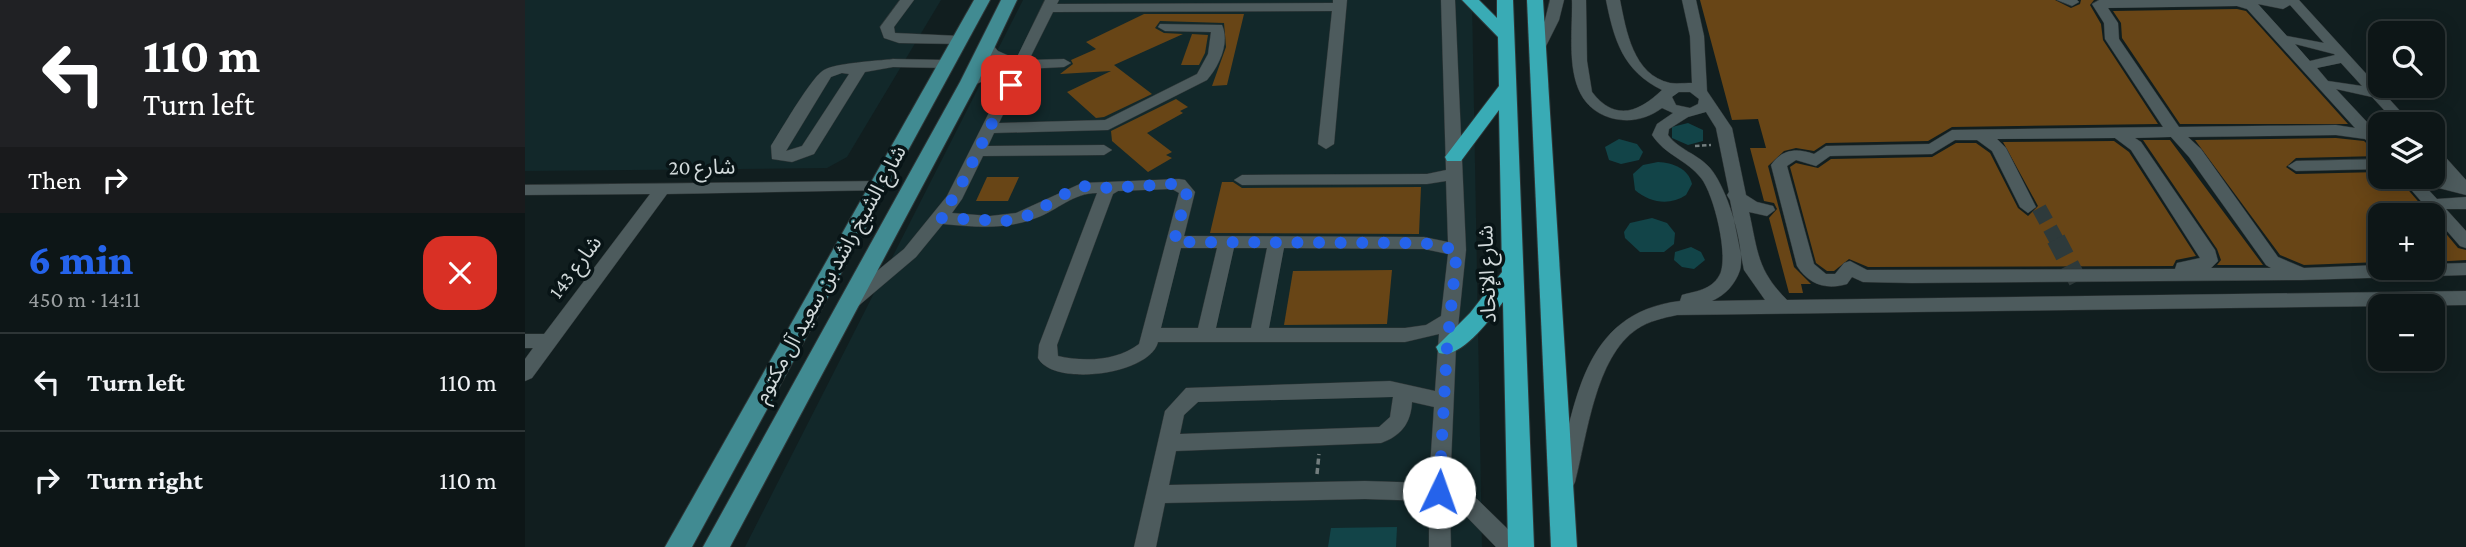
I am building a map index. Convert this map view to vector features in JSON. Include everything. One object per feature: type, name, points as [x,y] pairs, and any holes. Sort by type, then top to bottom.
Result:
[{"type":"highway","points":[[1470,0],[1504,34]]},
{"type":"highway","name":"شارع الإتحاد","points":[[1505,0],[1521,547]]},
{"type":"highway","points":[[1535,0],[1564,547]]},
{"type":"highway","points":[[1454,165],[1507,87]]},
{"type":"highway","points":[[1447,347],[1478,319],[1512,275]]},
{"type":"main road","name":"شارع الشيخ راشد بن سعيد آل مكتوم","points":[[678,547],[982,0]]},
{"type":"main road","name":"شارع الشيخ راشد بن سعيد آل مكتوم","points":[[716,547],[969,82],[1010,0]]},
{"type":"street","points":[[907,0],[887,27],[889,35],[899,39],[960,40]]},
{"type":"street","points":[[1440,547],[1439,492],[1447,347],[1457,250],[1448,0]]},
{"type":"street","points":[[1539,47],[1552,20],[1557,0]]},
{"type":"street","points":[[1579,0],[1583,82],[1589,98],[1608,111],[1632,116],[1644,114],[1667,94],[1682,86],[1704,96],[1724,128],[1735,195],[1757,279],[1781,305]]},
{"type":"street","points":[[1613,0],[1630,60],[1667,94],[1670,108],[1688,113],[1713,128],[1725,146]]},
{"type":"street","points":[[1563,489],[1594,379],[1607,349],[1619,334],[1635,321],[1673,303],[1708,296],[1719,290],[1732,271],[1733,260],[1713,184],[1697,164],[1664,144],[1660,135],[1662,127],[1688,113],[1700,111],[1704,96],[1697,36],[1689,0]]},
{"type":"street","points":[[2256,0],[2285,2],[2336,50],[2368,85]]},
{"type":"street","points":[[2251,278],[2259,271],[2256,262],[2166,132],[2114,44],[2111,23],[2100,3],[2237,2],[2252,6],[2368,126]]},
{"type":"street","points":[[2285,2],[2289,22],[2336,50]]},
{"type":"street","points":[[849,304],[910,253],[941,218],[990,128],[1017,63],[1050,4],[1339,4],[1326,144]]},
{"type":"street","points":[[990,128],[1108,125],[1202,77],[1209,69],[1219,34],[1217,28],[1165,27]]},
{"type":"street","points":[[2291,39],[2336,50]]},
{"type":"street","points":[[986,46],[996,57],[1017,63],[1063,63]]},
{"type":"street","points":[[2313,64],[2328,63],[2336,50]]},
{"type":"street","points":[[856,69],[857,74],[808,150],[792,157],[778,155],[779,146],[826,74],[836,69],[893,63],[947,64]]},
{"type":"street","points":[[969,82],[1017,63]]},
{"type":"street","points":[[2332,84],[2368,94]]},
{"type":"street","points":[[2354,108],[2375,105],[2378,98]]},
{"type":"street","points":[[2380,98],[2393,112]]},
{"type":"street","points":[[2368,132],[2336,130],[1952,135],[1932,149],[1826,151],[1816,161],[1796,155],[1785,158],[1779,165],[1806,266],[1814,275],[1835,281],[1846,276],[1850,267],[1859,275],[1868,277],[2139,278],[2251,278],[2466,269]]},
{"type":"street","points":[[2166,132],[2195,153],[2267,256],[2278,266],[2302,274]]},
{"type":"street","points":[[2119,133],[2136,146],[2210,257],[2203,265],[2162,268],[2139,278]]},
{"type":"street","points":[[1981,135],[1998,148],[2033,208],[2006,146],[2008,135]]},
{"type":"street","points":[[978,151],[1104,150]]},
{"type":"street","points":[[1242,180],[1427,178],[1454,165]]},
{"type":"street","points":[[2368,165],[2299,169],[2368,172]]},
{"type":"street","points":[[2445,169],[2465,193]]},
{"type":"street","points":[[2445,182],[2465,193]]},
{"type":"street","points":[[941,218],[993,221],[1017,219],[1041,210],[1078,188],[1172,184],[1185,187],[1187,192],[1147,348],[1129,362],[1059,365],[1047,358],[1048,345],[1109,188]]},
{"type":"street","name":"شارع 20","points":[[525,190],[879,186]]},
{"type":"street","name":"شارع 143","points":[[525,373],[662,189]]},
{"type":"street","points":[[2420,189],[2466,236]]},
{"type":"street","points":[[2442,203],[2465,193]]},
{"type":"street","points":[[1735,195],[1752,207],[1767,213],[1752,218],[1743,225]]},
{"type":"street","points":[[1174,242],[1424,243],[1457,250]]},
{"type":"street","points":[[1205,336],[1227,242]]},
{"type":"street","points":[[1258,337],[1277,242]]},
{"type":"street","points":[[2133,301],[2139,295],[2139,278]]},
{"type":"street","points":[[2251,278],[2286,299]]},
{"type":"street","points":[[2180,279],[2208,300]]},
{"type":"street","points":[[2208,300],[2220,291],[2218,279]]},
{"type":"street","points":[[2047,302],[2051,292],[2064,281],[2099,301]]},
{"type":"street","points":[[1983,303],[1994,297],[2004,282],[2047,302]]},
{"type":"street","points":[[1655,313],[1677,308],[1781,305],[2466,298]]},
{"type":"street","points":[[1151,335],[1405,335],[1430,331],[1450,319]]},
{"type":"street","points":[[525,341],[549,341]]},
{"type":"street","points":[[1146,547],[1179,404],[1202,391],[1372,388],[1445,393]]},
{"type":"street","points":[[1170,443],[1381,435],[1390,431],[1402,416],[1406,391]]},
{"type":"street","points":[[1158,494],[1316,490],[1439,492],[1470,506],[1511,547]]},
{"type":"path","points":[[1316,490],[1320,437]]},
{"type":"shaded area","points":[[525,0],[941,0],[847,157],[827,168],[525,171]]},
{"type":"shaded area","points":[[1023,0],[1472,0],[1482,547],[745,547]]},
{"type":"shaded area","points":[[1688,123],[1703,130],[1703,141],[1688,145],[1672,138],[1672,127]]},
{"type":"shaded area","points":[[1619,139],[1637,144],[1643,152],[1639,160],[1621,164],[1609,160],[1605,147]]},
{"type":"shaded area","points":[[1658,162],[1674,165],[1687,174],[1692,184],[1686,195],[1673,201],[1660,202],[1635,190],[1633,174],[1643,165]]},
{"type":"shaded area","points":[[1652,218],[1667,223],[1675,233],[1674,244],[1664,252],[1640,252],[1625,238],[1624,232],[1630,223]]},
{"type":"shaded area","points":[[1691,247],[1701,252],[1705,260],[1694,269],[1682,267],[1674,260],[1675,252]]},
{"type":"shaded area","points":[[1397,527],[1396,547],[1328,547],[1331,528]]},
{"type":"building","points":[[1700,0],[2055,0],[2071,8],[2080,4],[2081,0],[2094,0],[2090,5],[2101,24],[2103,40],[2158,124],[1952,127],[1928,141],[1826,143],[1814,151],[1796,148],[1784,151],[1768,166],[1794,267],[1811,284],[1801,284],[1803,293],[1789,293],[1769,218],[1777,209],[1774,203],[1764,201],[1750,148],[1766,148],[1758,119],[1732,120]]},
{"type":"building","points":[[2113,11],[2246,11],[2348,124],[2180,124],[2122,38],[2121,23]]},
{"type":"building","points":[[1144,14],[1244,14],[1227,85],[1212,86],[1226,47],[1224,23],[1160,21],[1155,28],[1164,33],[1183,34],[1114,65],[1152,94],[1104,117],[1096,118],[1067,92],[1111,71],[1060,74],[1073,64],[1071,60],[1096,49],[1086,42]]},
{"type":"building","points":[[1192,34],[1208,35],[1205,53],[1199,65],[1181,65]]},
{"type":"building","points":[[1176,99],[1188,107],[1180,111],[1183,113],[1147,133],[1172,152],[1166,155],[1172,158],[1148,172],[1112,141],[1111,131]]},
{"type":"building","points":[[2336,138],[2364,141],[2368,145],[2368,156],[2296,158],[2286,167],[2296,174],[2368,172],[2368,189],[2407,189],[2420,203],[2368,203],[2368,262],[2304,265],[2280,255],[2195,140]]},
{"type":"building","points":[[2143,140],[2170,140],[2263,265],[2217,265],[2221,260],[2217,249]]},
{"type":"building","points":[[2114,141],[2129,152],[2196,256],[2176,260],[2173,266],[1868,267],[1849,259],[1834,271],[1827,271],[1816,263],[1790,167],[1796,163],[1818,168],[1831,159],[1932,157],[1956,143],[1976,143],[1990,153],[2018,208],[2028,216],[2038,206],[2003,142]]},
{"type":"building","points":[[987,177],[1019,177],[1008,201],[976,201]]},
{"type":"building","points":[[1222,182],[1233,182],[1242,188],[1421,187],[1419,234],[1210,233]]},
{"type":"building","points":[[2445,232],[2458,248],[2466,250],[2466,260],[2445,261]]},
{"type":"building","points":[[1392,270],[1387,324],[1284,325],[1293,271]]},
{"type":"tunnel","points":[[2039,208],[2057,241]]},
{"type":"tunnel","points":[[2056,239],[2078,281]]},
{"type":"route","points":[[1011,85],[954,199],[941,218],[1005,221],[1030,215],[1070,191],[1086,186],[1109,188],[1179,184],[1185,187],[1187,192],[1174,242],[1424,243],[1457,250],[1447,347],[1439,492]]}]
